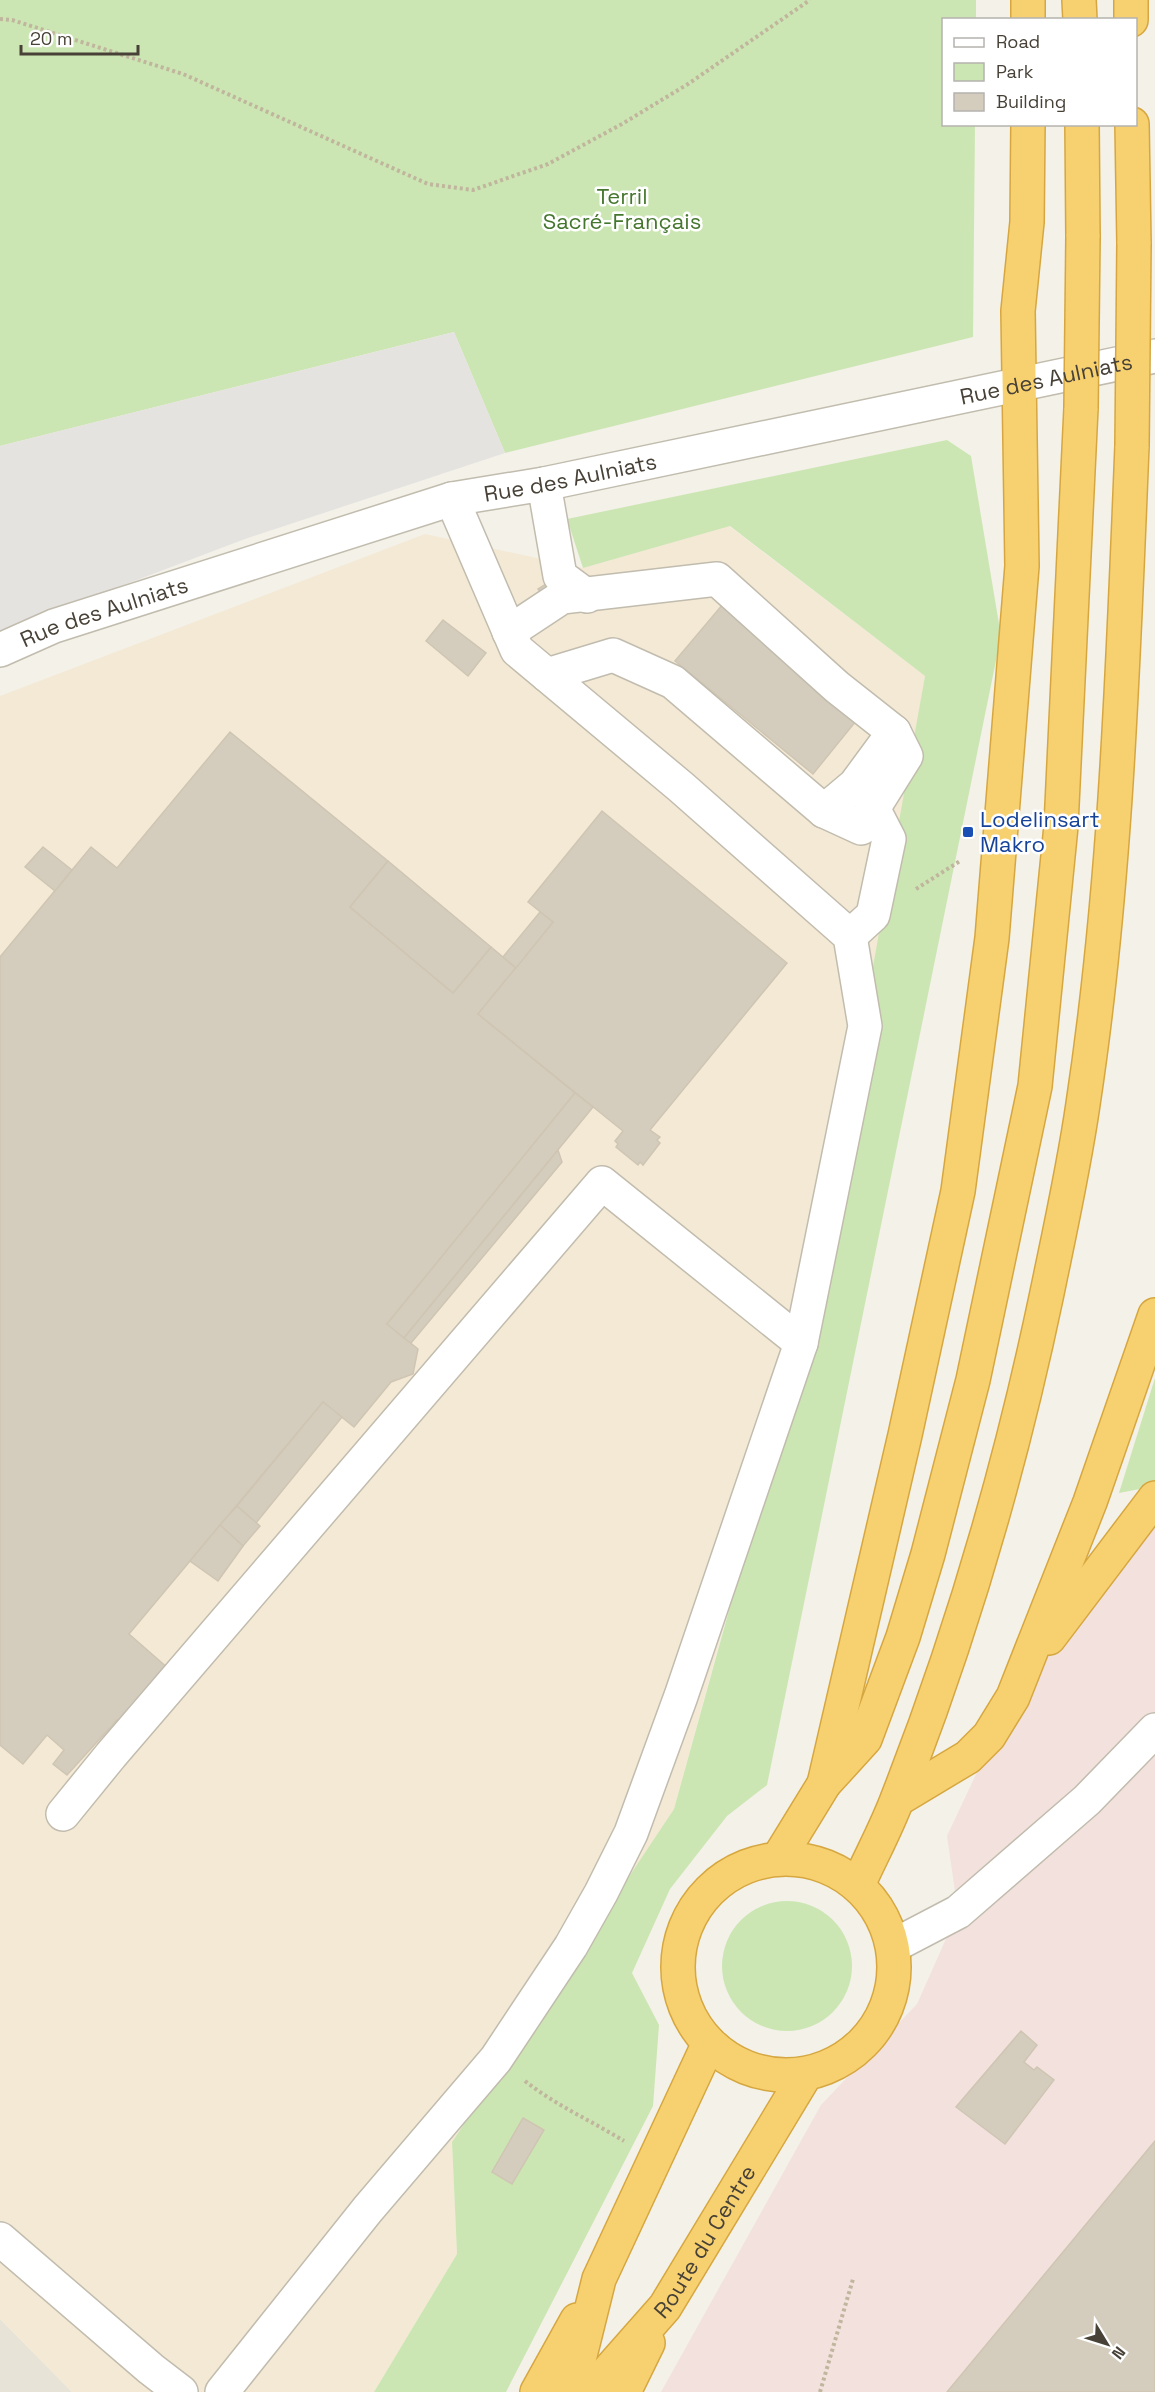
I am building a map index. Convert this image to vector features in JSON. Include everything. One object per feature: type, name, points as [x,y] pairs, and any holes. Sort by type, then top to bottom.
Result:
[{"type":"highway","points":[[1028,0],[1028,18]]},
{"type":"highway","points":[[1079,0],[1080,18]]},
{"type":"highway","points":[[1131,0],[1131,18]]},
{"type":"highway","points":[[824,1784],[906,1435],[958,1191],[992,938],[1022,566],[1018,311],[1027,222],[1028,126]]},
{"type":"highway","points":[[778,1858],[824,1784],[865,1739],[900,1647],[928,1554],[973,1380],[1035,1086],[1061,826],[1081,408],[1082,126]]},
{"type":"highway","points":[[858,1885],[898,1799],[945,1671],[995,1509],[1033,1360],[1067,1196],[1083,1102],[1104,934],[1122,695],[1132,446],[1134,244],[1132,126]]},
{"type":"highway","points":[[898,1799],[968,1757],[989,1736],[1013,1696],[1086,1513],[1155,1315]]},
{"type":"highway","points":[[1025,1670],[1147,1507]]},
{"type":"highway","points":[[1086,1513],[1095,1527],[1112,1532],[1147,1507]]},
{"type":"highway","points":[[778,1858],[805,1860],[822,1866],[858,1885],[875,1903],[888,1928],[893,1946],[894,1969],[891,1990],[883,2014],[872,2034],[855,2051],[831,2068],[804,2077],[783,2079],[766,2075],[736,2062],[709,2043],[694,2022],[683,1999],[677,1967],[680,1945],[689,1919],[703,1896],[724,1878],[746,1867],[778,1858]]},
{"type":"highway","points":[[537,2392],[599,2279],[709,2043]]},
{"type":"highway","name":"Route du Centre","points":[[590,2392],[665,2307],[804,2077]]},
{"type":"highway","points":[[571,2392],[599,2279]]},
{"type":"highway","points":[[624,2392],[665,2307]]},
{"type":"street","name":"Rue des Aulniats","points":[[0,650],[54,626],[452,499],[544,484],[1155,356]]},
{"type":"street","points":[[544,484],[560,576],[587,596]]},
{"type":"street","points":[[452,499],[517,650],[714,817],[862,926]]},
{"type":"street","points":[[509,632],[562,597],[587,596],[717,579],[837,687],[894,732],[906,756],[861,828],[824,811],[673,682],[613,655],[548,675]]},
{"type":"street","points":[[824,811],[855,785],[894,732]]},
{"type":"street","points":[[222,2392],[368,2209],[496,2059],[570,1946],[632,1833],[801,1343],[865,1026],[862,926],[889,839],[873,808]]},
{"type":"street","points":[[63,1814],[126,1737],[602,1183],[801,1343]]},
{"type":"street","points":[[893,1946],[958,1912],[1087,1800],[1155,1730]]},
{"type":"street","points":[[0,2239],[151,2369],[181,2392]]},
{"type":"path","points":[[0,19],[23,24],[183,74],[429,184],[473,190],[548,164],[622,124],[688,84],[810,0]]},
{"type":"path","points":[[862,926],[1002,835]]},
{"type":"path","points":[[496,2059],[539,2092],[586,2117],[654,2160]]},
{"type":"path","points":[[820,2392],[853,2279]]},
{"type":"shaded area","points":[[454,332],[505,453],[245,539],[0,632],[0,446]]},
{"type":"shaded area","points":[[729,526],[925,676],[852,1157],[674,1809],[452,2142],[457,2254],[374,2392],[72,2392],[0,2319],[0,696],[425,534],[583,568]]},
{"type":"shaded area","points":[[1155,1499],[1155,2392],[661,2392],[821,2105],[917,2004],[958,1912],[947,1836],[1025,1670]]},
{"type":"shaded area","points":[[0,2319],[72,2392],[0,2392]]},
{"type":"green space","name":"Terril Sacré-Français","points":[[0,0],[976,0],[976,18],[942,18],[942,126],[975,126],[973,337],[505,453],[454,332],[0,446]]},
{"type":"green space","points":[[947,440],[971,456],[1001,636],[767,1785],[727,1816],[670,1889],[632,1973],[659,2025],[653,2106],[506,2392],[374,2392],[457,2254],[452,2142],[674,1809],[733,1596],[845,1123],[925,676],[730,526],[583,568],[567,519]]},
{"type":"green space","points":[[1155,1378],[1155,1486],[1119,1493]]},
{"type":"green space","points":[[787,1901],[812,1906],[833,1920],[847,1941],[852,1966],[847,1991],[833,2012],[812,2026],[787,2031],[762,2026],[741,2012],[727,1991],[722,1966],[727,1941],[741,1920],[762,1906]]},
{"type":"building","points":[[554,579],[545,599],[538,589]]},
{"type":"building","points":[[723,604],[860,716],[813,774],[675,661]]},
{"type":"building","points":[[443,620],[486,653],[468,676],[426,641]]},
{"type":"building","points":[[230,732],[388,861],[350,907],[453,993],[491,947],[516,968],[478,1014],[575,1093],[387,1324],[418,1349],[413,1374],[391,1382],[354,1427],[323,1402],[129,1634],[169,1669],[123,1724],[117,1720],[67,1775],[53,1764],[64,1750],[47,1735],[23,1764],[0,1745],[0,957],[91,847],[117,868]]},
{"type":"building","points":[[602,811],[787,963],[650,1130],[660,1137],[657,1140],[660,1143],[643,1165],[640,1162],[638,1165],[616,1147],[618,1144],[615,1141],[623,1131],[478,1014],[553,922],[528,902]]},
{"type":"building","points":[[43,847],[72,870],[55,891],[25,867]]},
{"type":"building","points":[[388,861],[491,947],[453,993],[350,907]]},
{"type":"building","points":[[540,912],[553,922],[516,968],[503,957]]},
{"type":"building","points":[[575,1093],[593,1107],[404,1338],[387,1324]]},
{"type":"building","points":[[558,1150],[562,1162],[411,1343],[404,1338]]},
{"type":"building","points":[[323,1402],[342,1417],[256,1523],[237,1506]]},
{"type":"building","points":[[237,1506],[260,1526],[243,1546],[220,1525]]},
{"type":"building","points":[[220,1525],[243,1546],[218,1581],[190,1561]]},
{"type":"building","points":[[1021,2031],[1037,2045],[1024,2062],[1034,2070],[1037,2067],[1054,2080],[1005,2144],[956,2107]]},
{"type":"building","points":[[523,2118],[544,2130],[512,2184],[492,2172]]},
{"type":"building","points":[[1155,2141],[1155,2392],[947,2392]]},
{"type":"place","name":"Lodelinsart Makro","points":[[968,832]]}]
